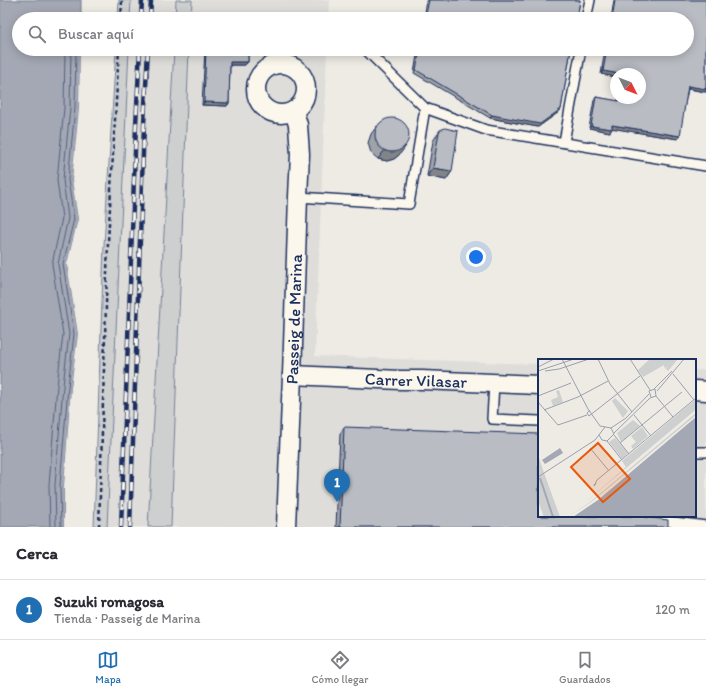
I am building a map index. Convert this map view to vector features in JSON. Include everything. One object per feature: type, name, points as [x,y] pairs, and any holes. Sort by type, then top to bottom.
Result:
[{"type":"street","name":"Passeig de Marina","points":[[286,527],[300,154],[300,138],[294,111]]},
{"type":"street","name":"Carrer Vilasar","points":[[292,375],[538,385]]},
{"type":"street","points":[[696,390],[706,391]]},
{"type":"lane","points":[[587,12],[590,0]]},
{"type":"lane","points":[[371,56],[425,108],[486,130],[706,166]]},
{"type":"lane","points":[[564,142],[580,56]]},
{"type":"lane","points":[[298,197],[409,204],[425,108]]},
{"type":"lane","points":[[494,383],[492,419],[538,421]]},
{"type":"lane","points":[[648,519],[706,526]]},
{"type":"path","points":[[121,12],[122,0]]},
{"type":"path","points":[[99,527],[108,242],[119,56]]},
{"type":"shaded area","points":[[119,0],[131,0],[130,12],[118,12]]},
{"type":"shaded area","points":[[131,0],[176,0],[175,12],[130,12]]},
{"type":"shaded area","points":[[176,0],[192,0],[191,12],[175,12]]},
{"type":"shaded area","points":[[192,0],[329,0],[328,12],[191,12]]},
{"type":"shaded area","points":[[116,56],[129,56],[107,527],[94,527],[104,245]]},
{"type":"shaded area","points":[[129,56],[174,56],[148,527],[107,527]]},
{"type":"shaded area","points":[[174,56],[189,56],[171,527],[148,527]]},
{"type":"shaded area","points":[[189,56],[327,56],[315,356],[538,364],[538,517],[696,517],[696,370],[706,370],[706,527],[171,527]]},
{"type":"water","points":[[0,0],[81,0],[81,12],[12,12],[12,56],[80,56],[79,108],[72,180],[78,219],[67,264],[78,334],[71,387],[64,486],[64,527],[0,527]]},
{"type":"pier","points":[[80,56],[82,56],[81,108],[74,180],[80,219],[69,264],[80,334],[73,387],[66,486],[66,527],[64,527],[64,486],[71,387],[78,334],[67,264],[78,219],[72,180],[79,108]]},
{"type":"building","points":[[429,0],[580,0],[578,12],[426,12]]},
{"type":"building","points":[[615,0],[706,0],[706,89],[688,86],[680,136],[612,125],[612,129],[591,126],[596,97],[610,99],[610,104],[646,104],[646,68],[610,68],[610,72],[603,71],[606,56],[694,56],[694,12],[613,12]]},
{"type":"building","points":[[206,56],[248,56],[248,62],[230,62],[229,103],[204,102]]},
{"type":"building","points":[[419,56],[570,56],[561,109],[540,124],[492,115],[416,70]]},
{"type":"building","points":[[389,118],[395,118],[399,119],[406,125],[409,135],[408,142],[402,149],[395,152],[389,152],[385,151],[378,145],[375,138],[375,132],[376,128],[382,121]]},
{"type":"building","points":[[445,128],[458,131],[452,171],[433,168],[439,132]]},
{"type":"building","points":[[344,427],[538,434],[538,517],[644,517],[668,520],[668,527],[340,527]]},
{"type":"railway","points":[[141,12],[142,0]]},
{"type":"railway","points":[[150,12],[151,0]]},
{"type":"railway","points":[[121,527],[140,56]]},
{"type":"railway","points":[[130,527],[148,56]]},
{"type":"place","name":"Suzuki romagosa","points":[[337,502]]}]
